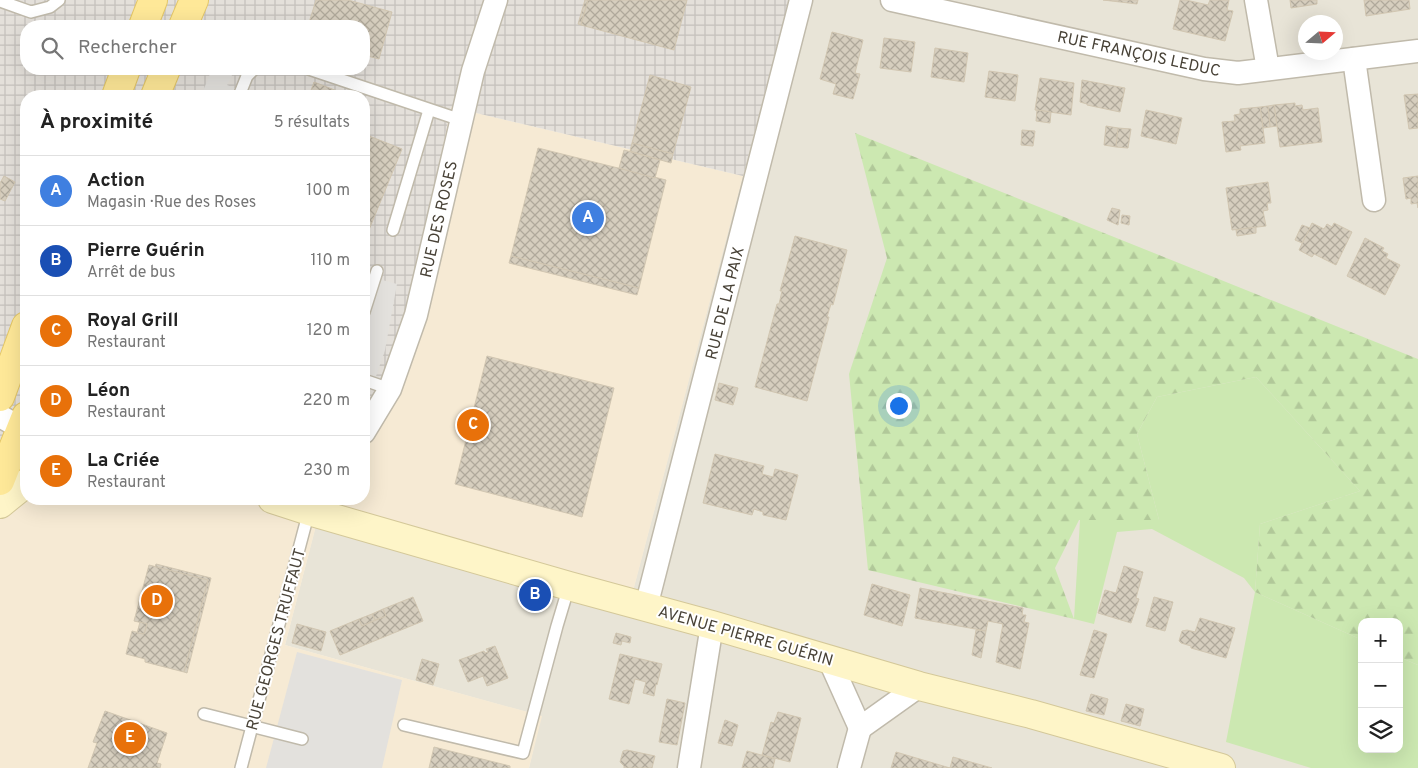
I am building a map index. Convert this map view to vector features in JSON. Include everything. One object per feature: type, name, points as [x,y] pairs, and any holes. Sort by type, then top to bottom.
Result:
[{"type":"main road","points":[[145,20],[153,0]]},
{"type":"main road","points":[[186,20],[194,0]]},
{"type":"main road","points":[[118,90],[124,75]]},
{"type":"main road","points":[[157,90],[164,75]]},
{"type":"main road","points":[[0,397],[20,342]]},
{"type":"main road","points":[[0,481],[20,426]]},
{"type":"street","name":"RUE DES ROSES","points":[[370,422],[390,389],[416,314],[460,120],[473,71],[496,0]]},
{"type":"street","name":"RUE DE LA PAIX","points":[[646,607],[801,0]]},
{"type":"street","name":"RUE FRANÇOIS LEDUC","points":[[892,0],[1204,69],[1238,72],[1418,50]]},
{"type":"street","points":[[1256,0],[1268,69]]},
{"type":"street","points":[[1354,59],[1374,200]]},
{"type":"street","points":[[0,504],[20,488]]},
{"type":"street","name":"AVENUE PIERRE GUÉRIN","points":[[313,505],[569,586],[712,625],[919,686],[1031,714],[1221,768]]},
{"type":"street","points":[[689,768],[712,625]]},
{"type":"street","points":[[829,660],[860,728]]},
{"type":"street","points":[[849,768],[860,728],[919,686]]},
{"type":"lane","points":[[2,1],[31,12],[50,7],[59,0]]},
{"type":"lane","points":[[241,90],[248,75]]},
{"type":"lane","points":[[327,75],[460,120]]},
{"type":"lane","points":[[394,230],[429,110]]},
{"type":"lane","points":[[370,293],[377,271]]},
{"type":"lane","points":[[370,382],[390,389]]},
{"type":"lane","name":"RUE GEORGES TRUFFAUT","points":[[241,768],[313,505]]},
{"type":"lane","points":[[404,724],[523,753],[569,586]]},
{"type":"lane","points":[[204,714],[302,739]]},
{"type":"shaded area","points":[[0,0],[789,0],[743,176],[451,107],[414,284],[377,397],[370,407],[370,90],[20,90],[20,469],[0,517]]},
{"type":"shaded area","points":[[789,0],[1418,0],[1418,768],[529,768],[541,716],[285,645],[316,525],[627,613]]},
{"type":"shaded area","points":[[210,75],[232,75],[227,85],[239,90],[203,90]]},
{"type":"shaded area","points":[[451,107],[743,176],[627,614],[316,526],[285,645],[542,716],[529,768],[0,768],[0,517],[20,469],[20,505],[370,505],[370,407],[377,397],[414,284]]},
{"type":"shaded area","points":[[370,277],[397,284],[385,350],[370,389]]},
{"type":"shaded area","points":[[297,652],[402,680],[382,768],[266,768]]},
{"type":"green space","points":[[855,133],[1418,359],[1418,665],[1403,659],[1403,618],[1358,618],[1358,638],[1255,592],[1260,524],[1360,491],[1256,377],[1157,397],[1137,434],[1159,520],[1079,520],[1055,568],[1074,619],[868,570],[849,374],[887,258]]},
{"type":"green space","points":[[1256,377],[1360,491],[1260,524],[1255,592],[1244,578],[1152,529],[1117,532],[1094,624],[1074,619],[1080,520],[1159,520],[1137,434],[1157,397]]},
{"type":"green space","points":[[1255,592],[1358,638],[1358,753],[1403,753],[1403,659],[1418,665],[1418,768],[1311,768],[1226,742]]},
{"type":"building","points":[[316,0],[348,0],[392,12],[379,59],[370,57],[370,20],[310,20]]},
{"type":"building","points":[[585,0],[588,0],[581,25],[578,24]]},
{"type":"building","points":[[588,0],[687,0],[674,50],[581,25]]},
{"type":"building","points":[[1103,0],[1138,0],[1137,4]]},
{"type":"building","points":[[1180,0],[1208,5],[1210,0],[1229,0],[1227,10],[1233,11],[1225,41],[1173,29]]},
{"type":"building","points":[[1290,0],[1317,0],[1317,4],[1291,8]]},
{"type":"building","points":[[1364,0],[1409,0],[1410,9],[1366,16]]},
{"type":"building","points":[[832,32],[863,40],[855,73],[860,74],[853,99],[833,94],[836,84],[820,79]]},
{"type":"building","points":[[884,38],[915,42],[911,72],[880,68]]},
{"type":"building","points":[[935,48],[968,53],[964,82],[931,77]]},
{"type":"building","points":[[989,71],[1018,75],[1015,101],[985,97]]},
{"type":"building","points":[[650,75],[691,87],[673,154],[632,143]]},
{"type":"building","points":[[1040,78],[1074,83],[1071,115],[1035,110]]},
{"type":"building","points":[[1082,80],[1125,88],[1120,112],[1080,102]]},
{"type":"building","points":[[314,82],[335,90],[311,90]]},
{"type":"building","points":[[1418,94],[1418,128],[1409,129],[1404,95]]},
{"type":"building","points":[[1295,103],[1295,106],[1302,105],[1303,110],[1318,108],[1322,142],[1280,147],[1274,105]]},
{"type":"building","points":[[1274,105],[1277,126],[1270,127],[1268,106]]},
{"type":"building","points":[[1268,106],[1270,127],[1263,128],[1260,107]]},
{"type":"building","points":[[1260,107],[1265,143],[1240,146],[1241,150],[1226,152],[1222,122],[1235,121],[1234,115],[1240,114],[1240,109]]},
{"type":"building","points":[[1037,110],[1051,112],[1050,123],[1036,121]]},
{"type":"building","points":[[1146,110],[1182,118],[1176,144],[1141,136]]},
{"type":"building","points":[[1106,126],[1118,128],[1116,147],[1104,145]]},
{"type":"building","points":[[1118,128],[1131,129],[1128,148],[1116,147]]},
{"type":"building","points":[[1022,130],[1035,131],[1033,146],[1021,145]]},
{"type":"building","points":[[370,136],[402,149],[370,227]]},
{"type":"building","points":[[632,143],[673,154],[671,163],[630,151]]},
{"type":"building","points":[[538,148],[666,180],[639,288],[511,256]]},
{"type":"building","points":[[624,150],[660,160],[655,178],[619,168]]},
{"type":"building","points":[[4,176],[15,182],[5,201],[0,199],[0,183]]},
{"type":"building","points":[[1418,176],[1418,208],[1417,203],[1411,204],[1411,198],[1406,199],[1403,178]]},
{"type":"building","points":[[1268,182],[1271,203],[1267,203],[1268,210],[1263,211],[1266,226],[1232,230],[1226,188]]},
{"type":"building","points":[[1112,208],[1120,210],[1118,225],[1107,220]]},
{"type":"building","points":[[1122,215],[1130,216],[1129,225],[1121,223]]},
{"type":"building","points":[[1312,223],[1324,229],[1327,224],[1332,227],[1334,223],[1352,232],[1336,265],[1314,254],[1312,257],[1299,250]]},
{"type":"building","points":[[1302,225],[1310,228],[1302,243],[1295,240]]},
{"type":"building","points":[[1256,227],[1256,233],[1237,236],[1236,230]]},
{"type":"building","points":[[795,236],[847,250],[833,305],[831,304],[827,317],[829,317],[807,401],[755,387],[777,304],[779,304],[782,291],[780,291]]},
{"type":"building","points":[[1365,238],[1384,248],[1382,251],[1388,254],[1386,258],[1400,265],[1385,295],[1347,276]]},
{"type":"building","points":[[511,256],[639,288],[637,295],[509,263]]},
{"type":"building","points":[[487,356],[614,388],[582,517],[455,484]]},
{"type":"building","points":[[719,383],[738,388],[733,405],[715,400]]},
{"type":"building","points":[[715,454],[764,466],[762,474],[773,477],[775,469],[798,475],[786,520],[763,515],[763,512],[754,509],[752,515],[703,503]]},
{"type":"building","points":[[156,564],[211,578],[187,673],[184,672],[208,580],[155,567]]},
{"type":"building","points":[[149,565],[208,580],[184,672],[145,662],[145,659],[126,654],[132,631],[144,634],[147,624],[134,621]]},
{"type":"building","points":[[1124,566],[1143,572],[1136,598],[1139,599],[1131,623],[1098,613],[1105,590],[1116,593]]},
{"type":"building","points":[[872,584],[910,595],[902,626],[864,615]]},
{"type":"building","points":[[920,588],[1023,608],[1022,615],[1026,615],[1024,622],[1029,623],[1020,669],[996,662],[1003,624],[988,621],[986,631],[915,618]]},
{"type":"building","points":[[413,597],[423,621],[340,655],[330,631],[359,619],[362,626],[386,616],[383,609]]},
{"type":"building","points":[[1154,597],[1173,602],[1165,631],[1146,626]]},
{"type":"building","points":[[383,609],[386,616],[375,620],[372,614]]},
{"type":"building","points":[[372,614],[375,620],[362,626],[359,619]]},
{"type":"building","points":[[1200,618],[1235,628],[1226,658],[1191,648],[1191,646],[1179,641],[1182,631],[1195,632]]},
{"type":"building","points":[[140,622],[147,624],[144,634],[137,633]]},
{"type":"building","points":[[297,624],[326,632],[321,651],[292,643]]},
{"type":"building","points":[[976,630],[986,631],[981,658],[972,655]]},
{"type":"building","points":[[1094,630],[1107,634],[1094,678],[1080,675]]},
{"type":"building","points":[[616,633],[631,637],[630,643],[622,641],[621,645],[613,643]]},
{"type":"building","points":[[495,646],[508,678],[487,686],[483,676],[468,682],[459,660],[484,651],[485,653],[488,652],[486,649]]},
{"type":"building","points":[[620,654],[662,664],[654,696],[643,693],[646,682],[635,679],[629,704],[609,699]]},
{"type":"building","points":[[422,659],[439,664],[433,685],[416,680]]},
{"type":"building","points":[[1091,694],[1108,699],[1104,715],[1086,711]]},
{"type":"building","points":[[667,699],[685,703],[677,745],[659,742]]},
{"type":"building","points":[[1126,704],[1144,709],[1140,726],[1121,721]]},
{"type":"building","points":[[105,711],[167,733],[157,763],[161,764],[160,768],[88,768],[97,743],[93,742]]},
{"type":"building","points":[[778,712],[801,718],[790,762],[762,755],[771,722],[774,723]]},
{"type":"building","points":[[725,720],[738,725],[732,746],[718,743]]},
{"type":"building","points":[[434,747],[510,766],[510,768],[429,768]]},
{"type":"building","points":[[627,750],[655,756],[652,768],[624,768],[620,762],[623,751]]},
{"type":"building","points":[[747,751],[775,759],[773,768],[742,768]]},
{"type":"building","points":[[896,752],[950,768],[891,768]]},
{"type":"building","points":[[953,757],[992,768],[950,768]]},
{"type":"place","name":"Action","points":[[588,218]]},
{"type":"place","name":"Royal Grill","points":[[473,425]]},
{"type":"place","name":"Pierre Guérin","points":[[535,595]]},
{"type":"place","name":"Léon","points":[[157,601]]},
{"type":"place","name":"La Criée","points":[[130,738]]}]
